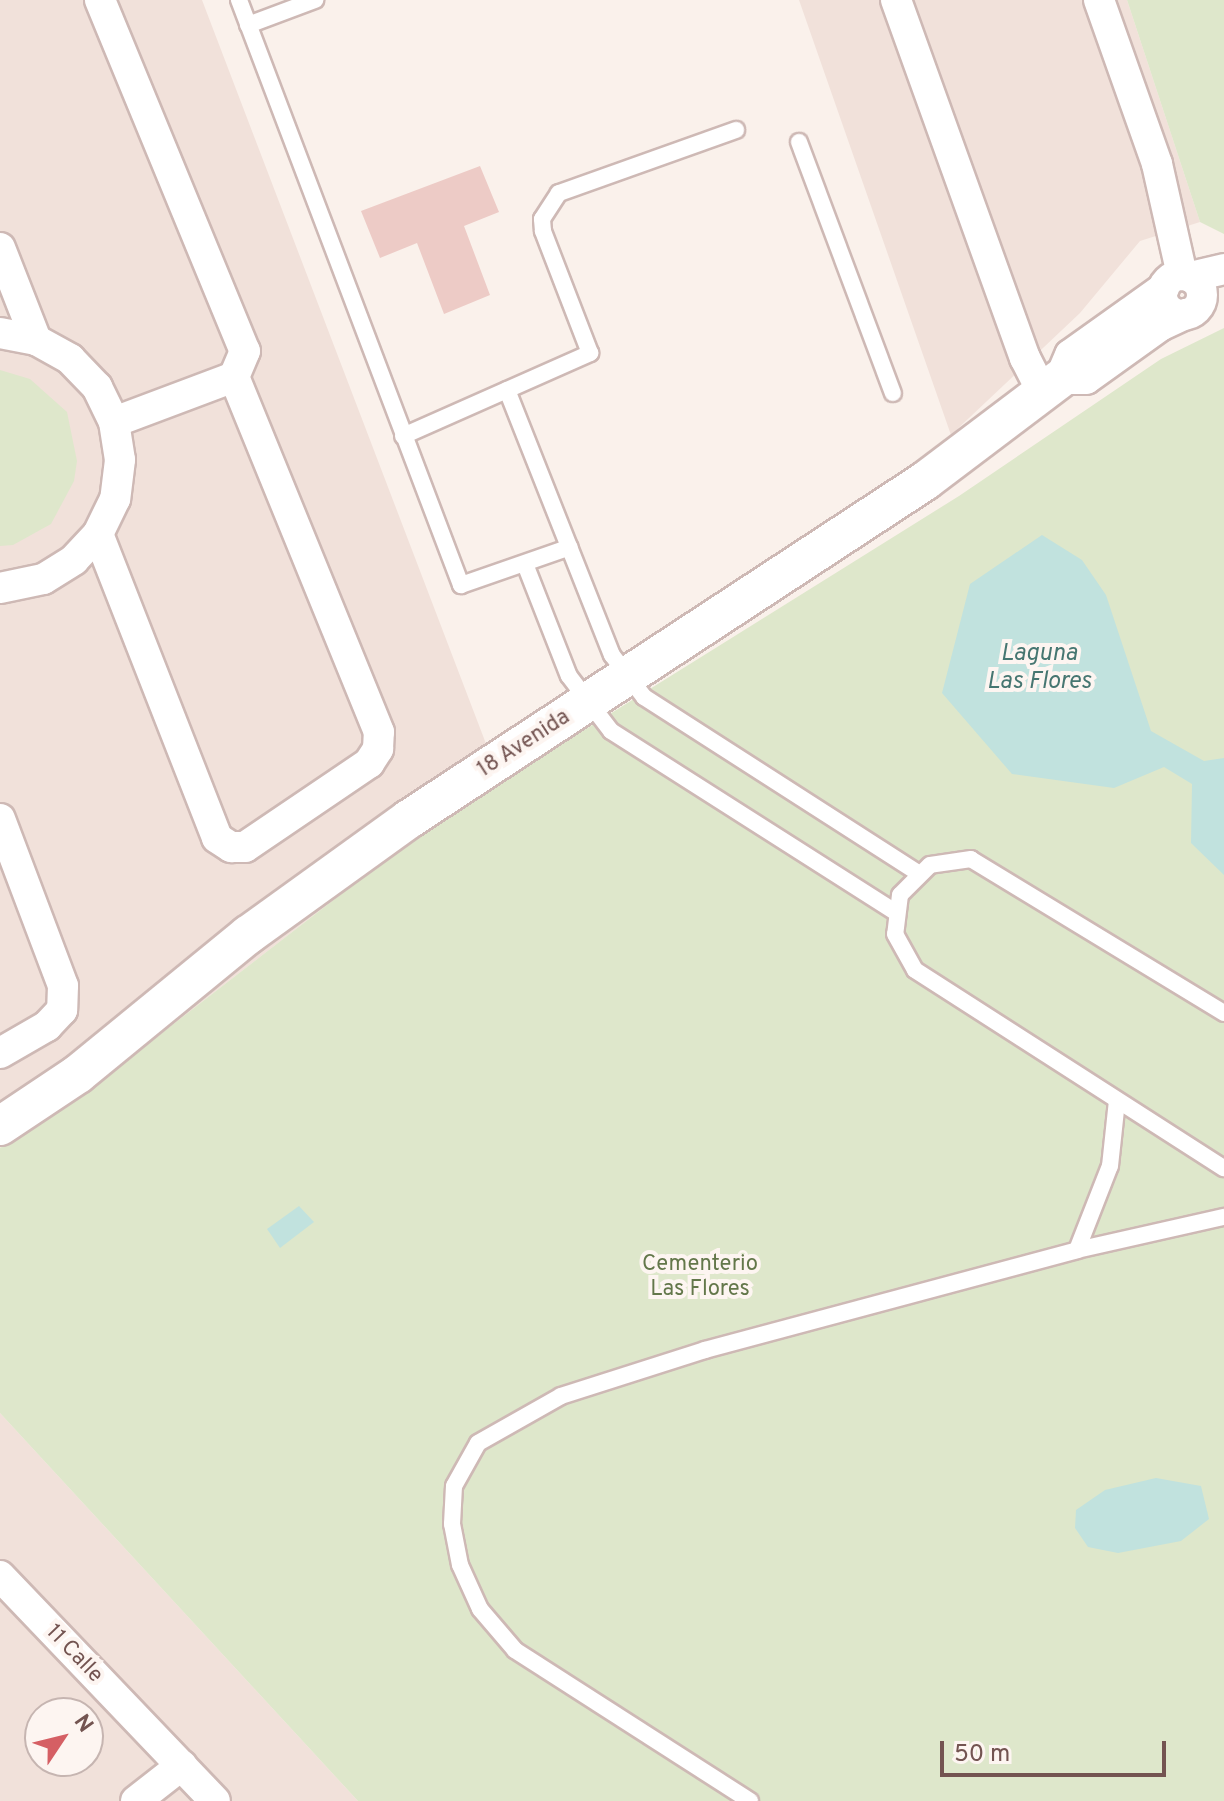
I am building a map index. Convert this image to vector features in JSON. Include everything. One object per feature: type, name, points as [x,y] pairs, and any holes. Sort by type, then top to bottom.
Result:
[{"type":"street","points":[[100,0],[245,351],[244,364],[234,377],[114,422]]},
{"type":"street","points":[[896,0],[1025,358],[1052,386]]},
{"type":"street","points":[[1099,0],[1157,164],[1179,280],[1202,294],[1190,313]]},
{"type":"street","points":[[0,248],[36,340]]},
{"type":"street","name":"18 Avenida","points":[[0,1126],[78,1074],[248,935],[334,873],[925,481],[1052,386],[1070,355],[1179,280],[1224,269]]},
{"type":"street","name":"18 Avenida","points":[[1052,386],[1086,379],[1160,326],[1224,298]]},
{"type":"street","points":[[0,333],[36,340],[70,359],[97,387],[114,422],[118,473],[115,499],[98,534],[74,560],[43,579],[0,588]]},
{"type":"street","points":[[98,534],[217,838],[231,847],[245,847],[369,763],[378,749],[379,732],[234,377]]},
{"type":"street","points":[[0,819],[63,986],[62,1010],[47,1026],[0,1053]]},
{"type":"street","name":"11 Calle","points":[[0,1576],[215,1801]]},
{"type":"street","points":[[136,1801],[182,1765]]},
{"type":"lane","points":[[239,0],[461,585],[570,547]]},
{"type":"lane","points":[[248,25],[315,0]]},
{"type":"lane","points":[[403,436],[590,353],[547,246],[542,219],[548,204],[559,193],[736,130]]},
{"type":"lane","points":[[799,142],[893,393]]},
{"type":"lane","points":[[507,390],[612,655],[644,697],[918,873]]},
{"type":"lane","points":[[525,564],[569,676],[611,731],[895,912]]},
{"type":"lane","points":[[1224,1013],[971,859],[950,858],[918,873],[895,912],[901,952],[915,970],[1224,1168]]},
{"type":"lane","points":[[1077,1250],[1110,1166],[1117,1101]]},
{"type":"lane","points":[[750,1801],[515,1650],[480,1609],[460,1565],[452,1524],[454,1486],[478,1443],[561,1396],[705,1350],[1077,1250],[1224,1217]]},
{"type":"shaded area","points":[[0,0],[202,0],[501,783],[424,830],[92,1087],[0,1148]]},
{"type":"shaded area","points":[[799,0],[1127,0],[1200,222],[1140,241],[1080,313],[951,435]]},
{"type":"shaded area","points":[[0,1413],[358,1801],[0,1801]]},
{"type":"green space","points":[[1127,0],[1224,0],[1224,234],[1200,222]]},
{"type":"green space","name":"Cementerio Las Flores","points":[[1224,328],[1224,1801],[358,1801],[0,1413],[0,1148],[92,1087],[424,830],[959,496],[1161,359]]},
{"type":"green space","points":[[0,370],[30,379],[67,412],[77,461],[74,481],[51,524],[13,545],[0,546]]},
{"type":"water","name":"Laguna Las Flores","points":[[1042,535],[1082,560],[1106,595],[1151,731],[1204,761],[1224,758],[1224,875],[1191,843],[1192,784],[1164,767],[1114,788],[1012,774],[942,693],[970,584]]},
{"type":"water","points":[[299,1206],[314,1222],[280,1248],[267,1229]]},
{"type":"water","points":[[1156,1478],[1201,1486],[1209,1519],[1181,1541],[1118,1553],[1088,1547],[1075,1528],[1076,1510],[1105,1490]]},
{"type":"building","points":[[480,166],[499,212],[464,226],[490,295],[444,314],[417,243],[380,258],[361,211]]}]
